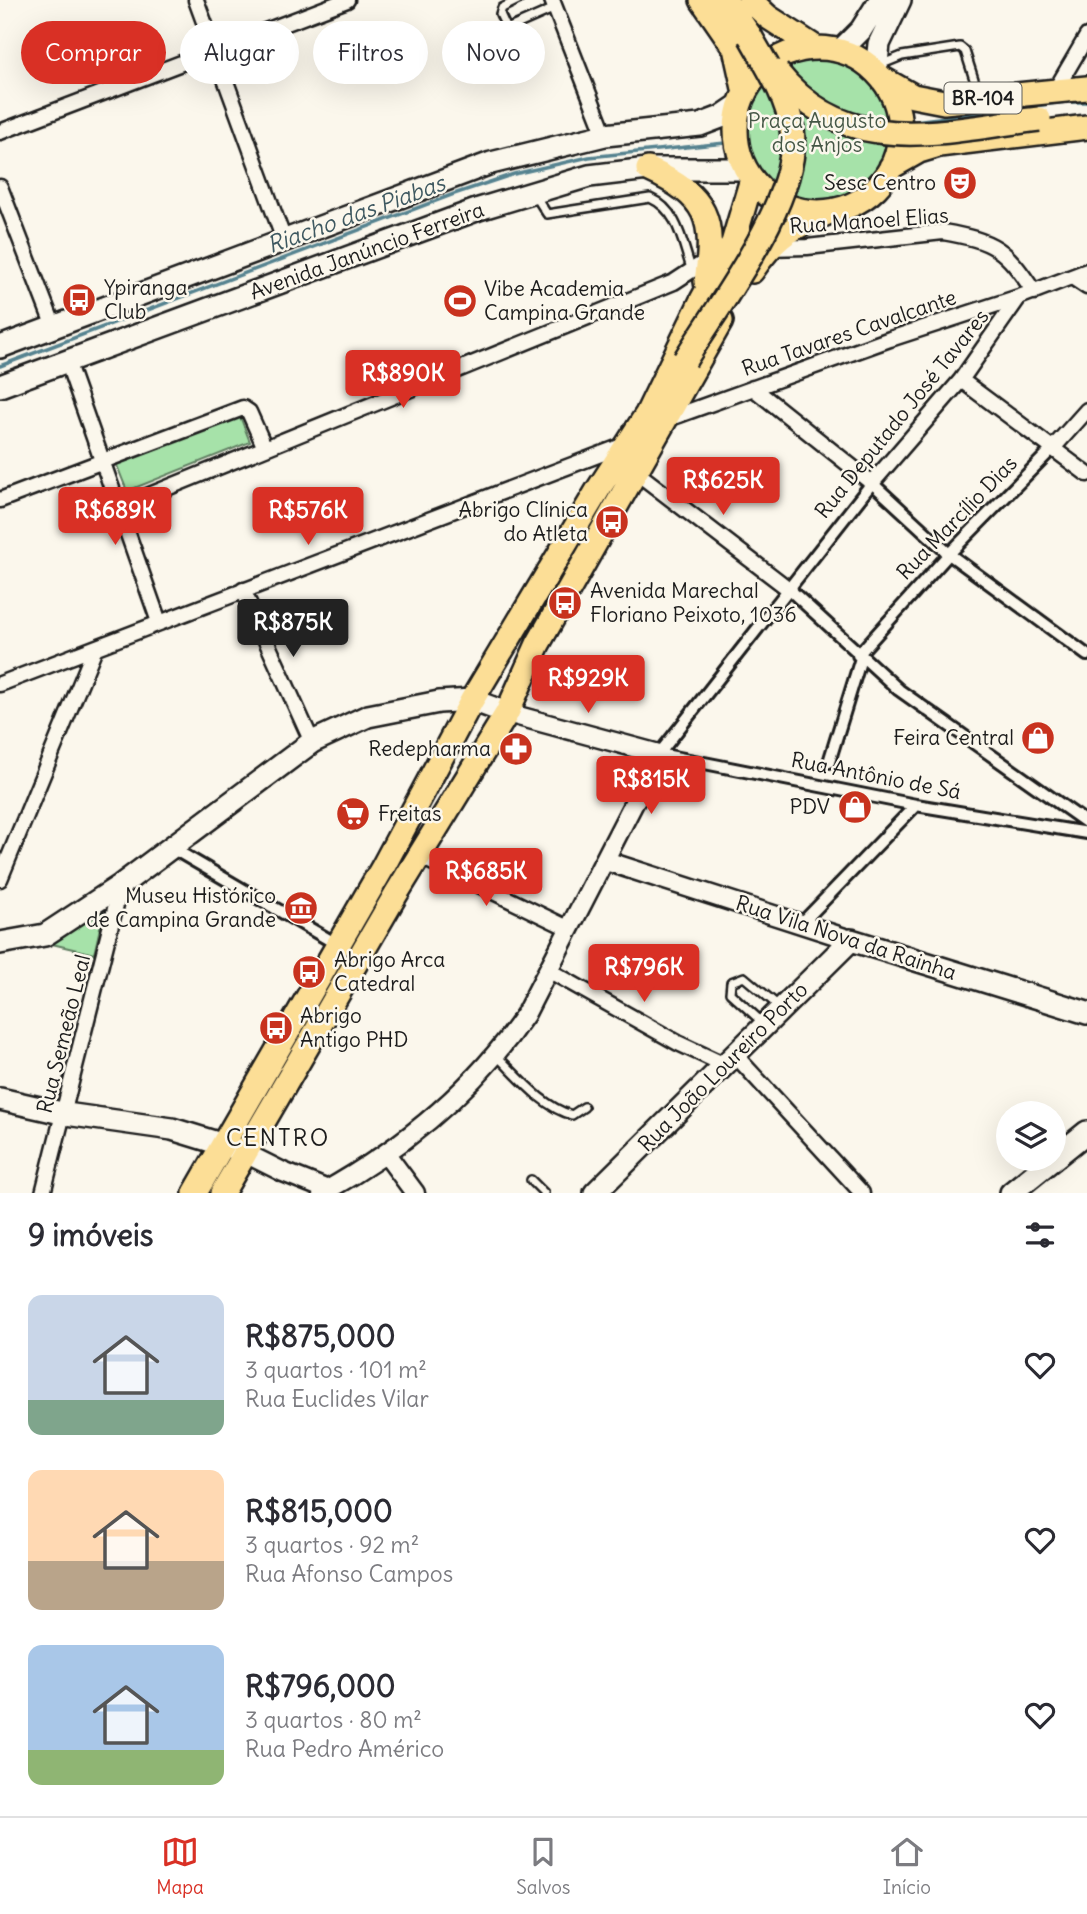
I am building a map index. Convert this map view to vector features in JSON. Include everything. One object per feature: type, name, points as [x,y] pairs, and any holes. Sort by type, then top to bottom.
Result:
[{"type":"main road","points":[[222,1193],[419,856],[507,713],[538,644],[636,472],[704,294],[733,243],[749,174],[737,142],[743,99],[735,48],[702,0]]},
{"type":"main road","points":[[725,0],[786,82],[807,102],[836,120],[864,130],[911,133],[1087,115]]},
{"type":"main road","name":"BR-104","points":[[750,0],[768,17],[816,48]]},
{"type":"main road","points":[[840,51],[861,30],[880,0]]},
{"type":"main road","points":[[878,72],[879,44],[900,0]]},
{"type":"main road","points":[[656,417],[685,360],[772,216],[791,167],[792,129],[787,111],[774,78],[750,36]]},
{"type":"main road","name":"BR-104","points":[[743,99],[766,65],[796,51],[816,48],[840,51],[925,100],[980,99],[1056,89],[1087,88]]},
{"type":"main road","name":"BR-104","points":[[749,174],[779,202],[797,209],[835,210],[858,201],[877,187],[891,167],[897,150],[900,121],[893,96],[878,72]]},
{"type":"main road","name":"Avenida Janúncio Ferreira","points":[[0,347],[491,163],[605,135],[700,125],[721,117],[743,99]]},
{"type":"main road","name":"BR-104","points":[[891,167],[919,151],[939,145],[1087,127]]},
{"type":"main road","points":[[648,169],[689,191],[700,206],[712,241],[700,264],[704,294]]},
{"type":"main road","name":"Avenida Janúncio Ferreira","points":[[0,386],[479,209],[589,176],[648,169],[749,174]]},
{"type":"main road","points":[[195,1193],[338,945],[472,700],[628,444],[656,417],[767,248],[799,225],[835,210]]},
{"type":"main road","points":[[0,943],[44,935],[172,848],[312,742],[368,716],[439,702],[472,700],[507,713]]},
{"type":"main road","name":"Rua João Loureiro Porto","points":[[595,1193],[850,940]]},
{"type":"main road","name":"Rua Vila Nova da Rainha","points":[[850,940],[1087,1013]]},
{"type":"main road","points":[[0,1099],[66,1114],[172,1129],[223,1142],[245,1153]]},
{"type":"main road","points":[[1012,1193],[1087,1132]]},
{"type":"main road","points":[[1029,1193],[1087,1146]]},
{"type":"street","points":[[197,0],[205,21]]},
{"type":"street","points":[[289,21],[347,0]]},
{"type":"street","points":[[554,4],[605,135]]},
{"type":"street","points":[[1056,89],[1087,36]]},
{"type":"street","points":[[0,132],[180,62]]},
{"type":"street","points":[[228,84],[284,240]]},
{"type":"street","points":[[0,187],[54,327]]},
{"type":"street","name":"Rua Manoel Elias","points":[[767,248],[807,247],[943,232],[973,239],[1008,254],[1034,292]]},
{"type":"street","points":[[120,507],[674,282],[700,264]]},
{"type":"street","name":"Rua Tavares Cavalcante","points":[[656,417],[753,388],[1019,298],[1087,271]]},
{"type":"street","points":[[1072,277],[1087,287]]},
{"type":"street","points":[[674,282],[689,284],[704,294]]},
{"type":"street","name":"Rua Deputado José Tavares","points":[[659,754],[872,483],[961,380],[1019,298]]},
{"type":"street","points":[[67,361],[159,622]]},
{"type":"street","points":[[961,380],[1087,474]]},
{"type":"street","points":[[753,388],[872,483],[949,554],[1087,655]]},
{"type":"street","points":[[0,500],[243,408],[249,412],[265,448]]},
{"type":"street","name":"Rua Marcílio Dias","points":[[860,656],[949,554],[1053,449],[1087,410]]},
{"type":"street","points":[[0,684],[628,444]]},
{"type":"street","points":[[636,472],[790,590],[899,690],[1087,823]]},
{"type":"street","points":[[243,590],[312,742]]},
{"type":"street","points":[[0,879],[95,648]]},
{"type":"street","points":[[829,762],[860,656]]},
{"type":"street","points":[[245,1153],[325,1191],[386,1154],[440,1109],[496,1055],[525,1015],[568,928],[607,861],[659,754],[507,713]]},
{"type":"street","name":"Rua Antônio de Sá","points":[[659,754],[916,805],[1087,833]]},
{"type":"street","points":[[800,925],[916,805]]},
{"type":"street","points":[[172,848],[338,945]]},
{"type":"street","points":[[419,856],[568,928]]},
{"type":"street","name":"Rua Vila Nova da Rainha","points":[[607,861],[850,940]]},
{"type":"street","name":"Rua Semeão Leal","points":[[43,1193],[66,1114],[121,884]]},
{"type":"street","points":[[548,970],[678,1043],[730,1060],[862,1193]]},
{"type":"street","points":[[386,1154],[415,1193]]},
{"type":"lane","points":[[518,0],[502,8],[500,14],[507,29],[554,4]]},
{"type":"lane","points":[[878,72],[902,56],[960,47],[965,51],[980,99]]},
{"type":"lane","points":[[534,193],[547,214],[649,198],[658,201],[671,213],[700,264]]},
{"type":"lane","points":[[766,1025],[730,993],[731,982],[744,977],[781,1009]]},
{"type":"lane","points":[[496,1055],[533,1091],[562,1113],[572,1115],[584,1107]]},
{"type":"lane","points":[[531,1180],[544,1193]]},
{"type":"green space","name":"Praça Augusto dos Anjos","points":[[817,59],[845,64],[869,81],[886,105],[891,133],[886,161],[869,185],[845,202],[817,207],[789,202],[765,185],[748,161],[743,133],[748,105],[765,81],[789,64]]},
{"type":"green space","points":[[239,414],[250,442],[127,491],[116,463]]},
{"type":"green space","points":[[105,906],[94,954],[48,943]]},
{"type":"waterway","name":"Riacho das Piabas","points":[[906,122],[1065,102],[1087,102]]},
{"type":"waterway","name":"Riacho das Piabas","points":[[0,366],[454,194],[514,174],[589,157],[735,142]]},
{"type":"place","name":"Sesc Centro","points":[[960,183]]},
{"type":"place","name":"Ypiranga Club","points":[[79,300]]},
{"type":"place","name":"Vibe Academia Campina Grande","points":[[460,301]]},
{"type":"place","name":"Abrigo Clínica do Atleta","points":[[612,522]]},
{"type":"place","name":"Avenida Marechal Floriano Peixoto, 1036","points":[[565,603]]},
{"type":"place","name":"Feira Central","points":[[1038,738]]},
{"type":"place","name":"Redepharma","points":[[516,749]]},
{"type":"place","name":"PDV","points":[[855,807]]},
{"type":"place","name":"Freitas","points":[[353,814]]},
{"type":"place","name":"Museu Histórico de Campina Grande","points":[[301,908]]},
{"type":"place","name":"Abrigo Arca Catedral","points":[[309,972]]},
{"type":"place","name":"Abrigo Antigo PHD","points":[[276,1028]]},
{"type":"district","name":"CENTRO","points":[[278,1138]]}]
